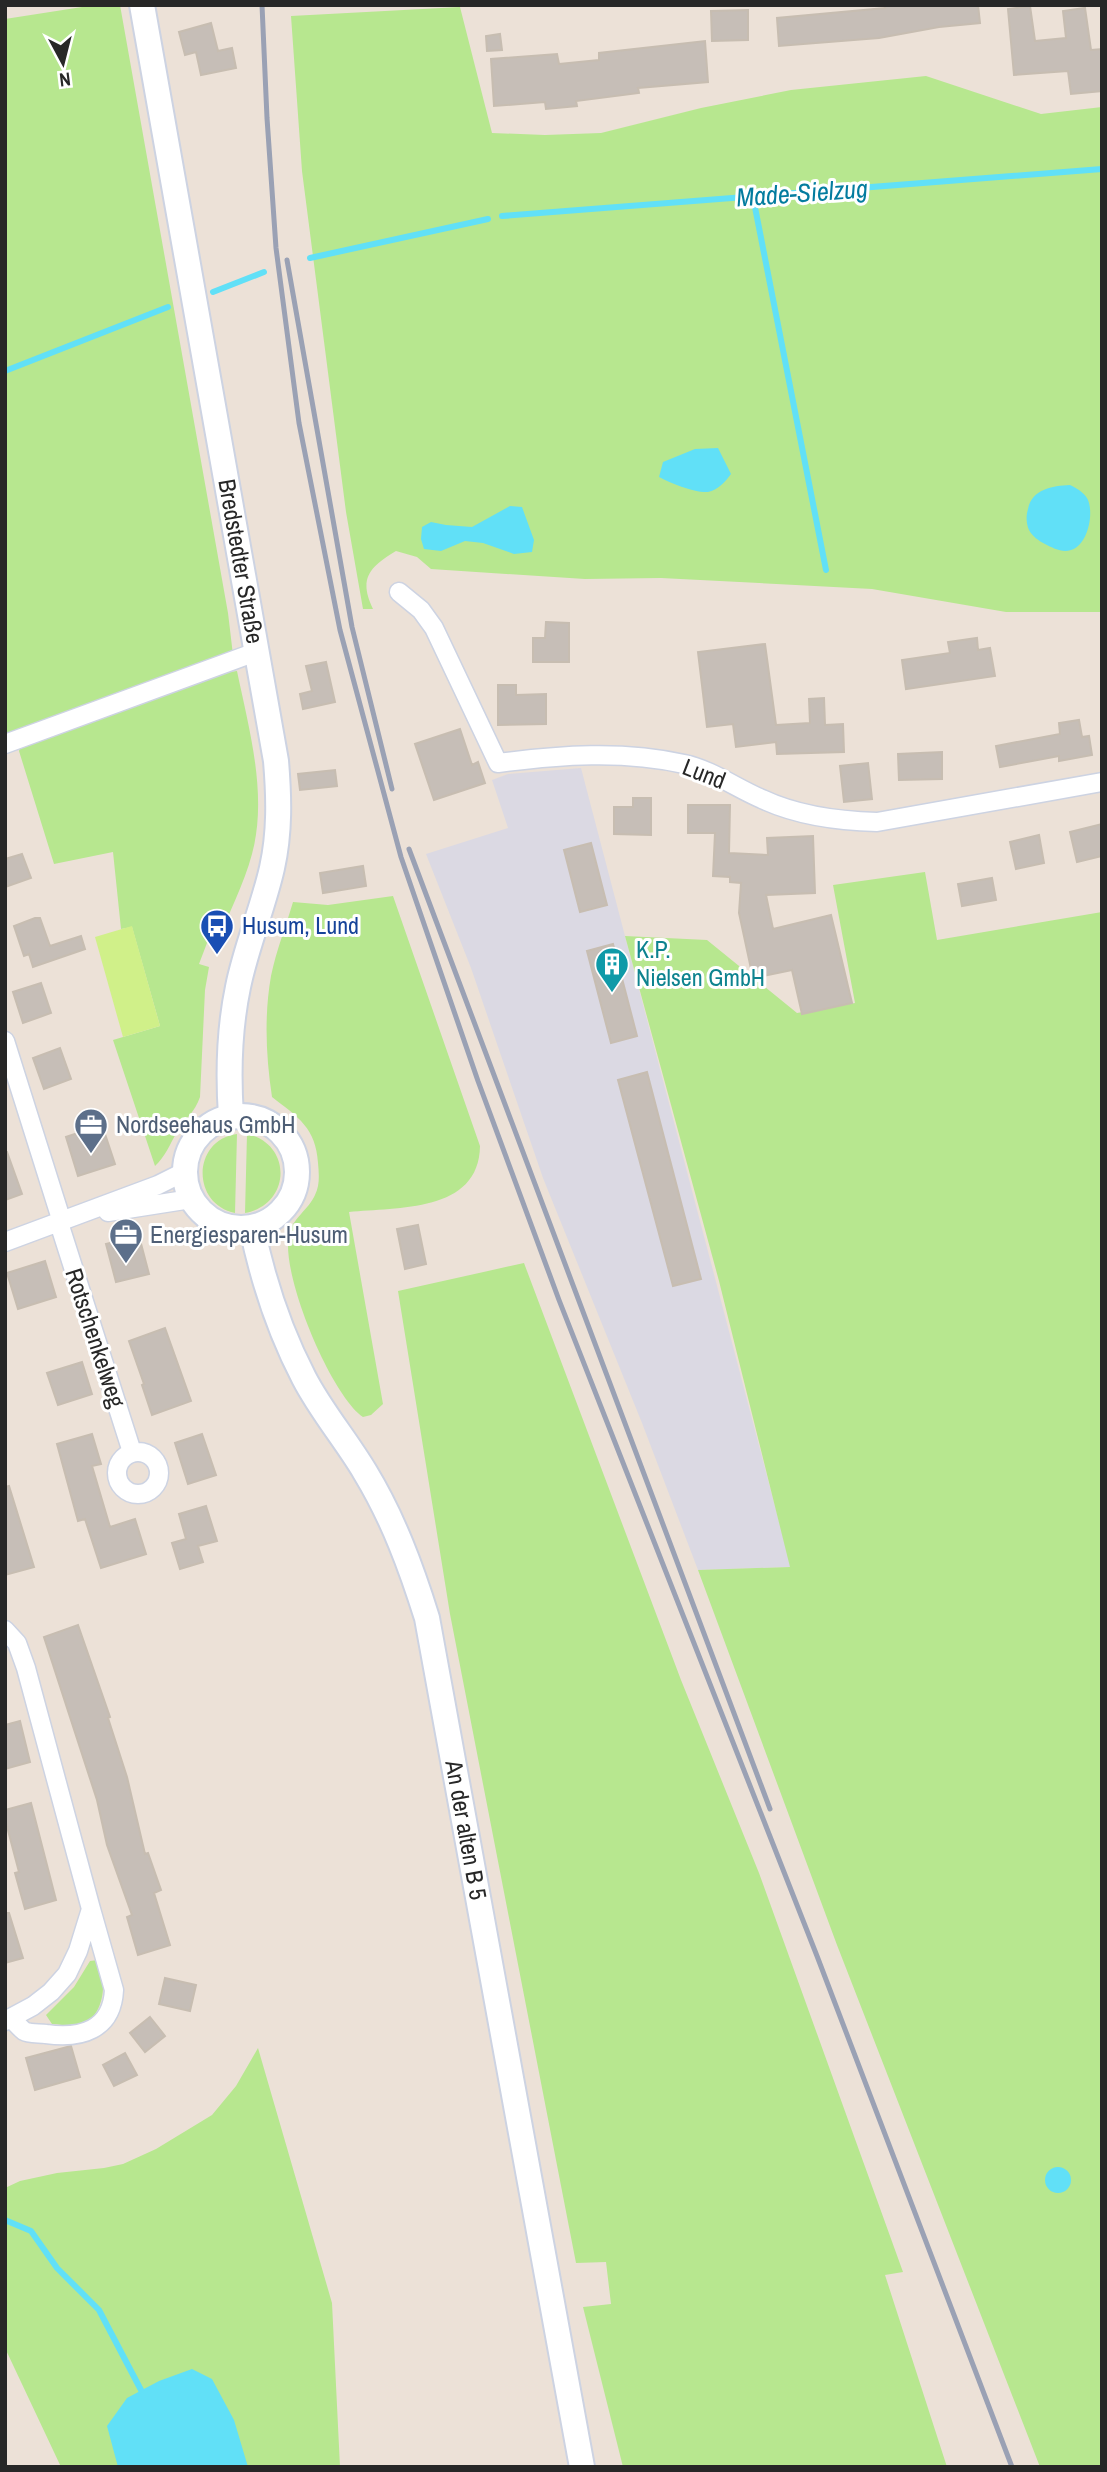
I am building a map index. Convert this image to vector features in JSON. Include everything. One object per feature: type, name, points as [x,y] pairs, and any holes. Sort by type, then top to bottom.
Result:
[{"type":"main road","name":"Bredstedter Straße","points":[[142,5],[276,761],[278,827],[272,869],[243,967],[229,1045],[231,1116]]},
{"type":"main road","points":[[231,1116],[250,1116],[269,1122],[284,1134],[294,1151],[298,1170],[295,1190],[286,1207],[271,1220],[252,1228],[218,1224],[202,1214],[191,1199],[186,1186],[184,1172],[188,1153],[197,1136],[212,1123],[231,1116]]},
{"type":"main road","name":"An der alten B 5","points":[[252,1228],[260,1267],[290,1350],[305,1381],[378,1494],[408,1559],[427,1618],[582,2467]]},
{"type":"street","name":"Lund","points":[[399,592],[421,610],[434,628],[498,763],[571,755],[673,762],[709,772],[764,800],[798,812],[834,820],[877,822],[1102,782]]},
{"type":"street","points":[[5,744],[256,652]]},
{"type":"street","name":"Rotschenkelweg","points":[[5,1041],[66,1220],[132,1452]]},
{"type":"street","points":[[5,1242],[158,1185],[184,1172]]},
{"type":"street","points":[[66,1220],[191,1199]]},
{"type":"street","points":[[5,1630],[17,1643],[26,1668],[114,1990],[113,2000],[102,2021],[85,2033],[74,2036],[24,2031],[9,2020],[51,1992],[67,1974],[78,1951],[91,1909]]},
{"type":"shaded area","points":[[581,768],[791,1567],[698,1570],[543,1178],[471,968],[426,854],[508,828],[492,780],[508,774]]},
{"type":"green space","points":[[95,5],[120,5],[228,613],[233,655],[5,738],[5,19]]},
{"type":"green space","points":[[460,7],[492,133],[601,133],[701,108],[791,90],[926,76],[1041,114],[1102,107],[1102,612],[1006,612],[872,589],[661,578],[585,579],[431,569],[417,557],[396,551],[379,562],[369,574],[367,589],[373,609],[363,609],[346,512],[302,171],[291,16]]},
{"type":"green space","points":[[237,671],[255,762],[258,809],[256,832],[249,866],[217,945],[207,943],[199,964],[209,967],[205,990],[200,1097],[155,1166],[113,1040],[160,1026],[132,927],[121,929],[113,852],[54,864],[19,751],[21,744],[222,673]]},
{"type":"green space","points":[[925,872],[937,940],[1102,912],[1102,2467],[1040,2467],[837,1945],[698,1570],[790,1567],[719,1281],[625,936],[707,940],[797,1013],[855,1003],[833,885]]},
{"type":"green space","points":[[393,896],[480,1146],[476,1168],[466,1184],[451,1195],[411,1207],[349,1212],[383,1404],[371,1415],[363,1417],[350,1404],[323,1360],[300,1304],[292,1276],[288,1252],[289,1234],[293,1224],[317,1191],[317,1151],[304,1124],[272,1097],[267,1052],[267,1006],[273,967],[293,902],[328,905]]},
{"type":"green space","points":[[132,926],[160,1026],[123,1037],[95,937]]},
{"type":"green space","points":[[237,1134],[235,1213],[210,1198],[204,1186],[203,1172],[205,1159],[212,1148],[222,1139]]},
{"type":"green space","points":[[247,1134],[262,1140],[273,1149],[279,1161],[280,1174],[278,1187],[271,1199],[260,1208],[245,1213]]},
{"type":"green space","points":[[524,1263],[681,1680],[759,1873],[903,2272],[885,2275],[947,2467],[623,2467],[583,2307],[611,2304],[606,2262],[576,2263],[450,1614],[398,1291]]},
{"type":"green space","points":[[98,1960],[103,1989],[93,2017],[75,2026],[52,2024],[46,2015],[74,1987],[90,1961]]},
{"type":"green space","points":[[258,2048],[332,2303],[340,2467],[61,2467],[5,2348],[5,2188],[20,2181],[57,2173],[123,2164],[156,2149],[212,2115],[236,2086]]},
{"type":"water","points":[[718,448],[731,474],[715,489],[708,492],[696,491],[659,477],[663,462],[695,449]]},
{"type":"water","points":[[1070,485],[1086,497],[1090,516],[1088,530],[1081,543],[1064,551],[1040,541],[1030,532],[1027,511],[1030,502],[1038,493]]},
{"type":"water","points":[[510,506],[522,507],[534,540],[532,552],[514,554],[483,543],[465,541],[441,551],[424,549],[422,527],[431,522],[472,527]]},
{"type":"water","points":[[1058,2167],[1067,2171],[1071,2180],[1067,2189],[1058,2193],[1049,2189],[1045,2180],[1049,2171]]},
{"type":"water","points":[[192,2369],[212,2379],[234,2420],[248,2467],[118,2467],[107,2426],[127,2398],[159,2381]]},
{"type":"building","points":[[884,5],[978,5],[980,23],[879,38],[779,46],[777,18],[885,8]]},
{"type":"building","points":[[1030,6],[1035,41],[1066,38],[1063,11],[1085,8],[1091,50],[1102,49],[1102,91],[1071,94],[1068,71],[1014,75],[1008,9]]},
{"type":"building","points":[[748,10],[748,40],[712,41],[711,11]]},
{"type":"building","points":[[211,23],[218,51],[232,48],[236,68],[201,75],[196,52],[185,55],[179,32]]},
{"type":"building","points":[[500,34],[502,50],[487,51],[486,36]]},
{"type":"building","points":[[705,41],[708,82],[638,88],[639,93],[576,101],[577,106],[546,109],[545,102],[494,106],[491,59],[557,54],[559,64],[599,60],[599,53]]},
{"type":"building","points":[[546,622],[569,623],[569,662],[533,662],[533,638],[545,638]]},
{"type":"building","points":[[977,638],[978,650],[990,648],[995,676],[906,689],[902,660],[950,653],[948,642]]},
{"type":"building","points":[[765,644],[776,725],[810,723],[809,699],[824,698],[825,725],[843,724],[844,752],[777,754],[776,742],[736,747],[733,724],[707,727],[698,652]]},
{"type":"building","points":[[326,662],[335,702],[303,709],[300,694],[312,691],[306,666]]},
{"type":"building","points":[[498,685],[516,685],[516,695],[546,694],[546,724],[498,725]]},
{"type":"building","points":[[1079,720],[1082,737],[1089,736],[1092,755],[1059,761],[1059,756],[1000,767],[996,746],[1060,734],[1059,723]]},
{"type":"building","points":[[460,729],[472,765],[478,762],[485,783],[434,800],[415,744]]},
{"type":"building","points":[[942,752],[942,779],[899,780],[898,754]]},
{"type":"building","points":[[868,763],[872,799],[844,802],[840,766]]},
{"type":"building","points":[[335,770],[337,786],[300,790],[298,774]]},
{"type":"building","points":[[633,798],[651,798],[651,835],[614,834],[614,807],[633,807]]},
{"type":"building","points":[[688,805],[730,805],[729,853],[768,855],[767,838],[813,836],[815,893],[766,895],[773,929],[831,915],[852,1003],[802,1014],[792,970],[753,978],[739,913],[741,883],[730,882],[730,877],[713,876],[715,833],[688,833]]},
{"type":"building","points":[[1102,824],[1102,856],[1077,862],[1070,832]]},
{"type":"building","points":[[1039,835],[1044,863],[1016,869],[1010,842]]},
{"type":"building","points":[[591,843],[607,905],[580,912],[564,850]]},
{"type":"building","points":[[22,854],[31,878],[5,887],[5,859]]},
{"type":"building","points":[[363,866],[366,886],[323,893],[320,873]]},
{"type":"building","points":[[992,878],[996,900],[962,906],[958,884]]},
{"type":"building","points":[[40,918],[50,946],[81,936],[85,949],[33,967],[29,954],[24,956],[14,926]]},
{"type":"building","name":"K.P. Nielsen GmbH","points":[[613,944],[637,1036],[611,1043],[587,951]]},
{"type":"building","points":[[41,983],[51,1013],[23,1023],[13,992]]},
{"type":"building","points":[[60,1048],[71,1079],[44,1089],[33,1058]]},
{"type":"building","points":[[647,1072],[701,1279],[673,1286],[618,1080]]},
{"type":"building","points":[[102,1125],[115,1164],[78,1176],[66,1137]]},
{"type":"building","points":[[5,1152],[22,1194],[5,1200]]},
{"type":"building","points":[[418,1225],[426,1264],[405,1269],[397,1229]]},
{"type":"building","points":[[139,1236],[149,1274],[116,1282],[106,1244]]},
{"type":"building","points":[[45,1261],[56,1297],[18,1309],[7,1273]]},
{"type":"building","points":[[165,1328],[191,1401],[152,1415],[129,1341]]},
{"type":"building","points":[[82,1362],[92,1394],[58,1405],[47,1373]]},
{"type":"building","points":[[92,1434],[101,1464],[92,1466],[110,1527],[135,1519],[146,1554],[101,1568],[85,1519],[78,1521],[57,1444]]},
{"type":"building","points":[[202,1434],[216,1475],[188,1484],[175,1443]]},
{"type":"building","points":[[9,1486],[34,1567],[5,1575],[5,1487]]},
{"type":"building","points":[[206,1506],[217,1541],[198,1546],[203,1562],[180,1569],[172,1543],[186,1539],[179,1514]]},
{"type":"building","points":[[78,1625],[110,1717],[108,1718],[127,1777],[145,1854],[148,1853],[161,1890],[154,1893],[170,1945],[138,1955],[127,1917],[132,1915],[107,1845],[97,1800],[44,1637]]},
{"type":"building","points":[[20,1721],[30,1762],[5,1769],[5,1725]]},
{"type":"building","points":[[31,1803],[56,1900],[25,1909],[15,1873],[19,1872],[5,1810]]},
{"type":"building","points":[[5,1913],[9,1913],[23,1958],[5,1963]]},
{"type":"building","points":[[165,1978],[196,1985],[190,2011],[159,2004]]},
{"type":"building","points":[[150,2017],[165,2036],[145,2052],[130,2033]]},
{"type":"building","points":[[71,2046],[80,2077],[35,2090],[26,2058]]},
{"type":"building","points":[[125,2053],[137,2075],[114,2086],[103,2065]]},
{"type":"waterway","name":"Made-Sielzug","points":[[502,216],[1102,169]]},
{"type":"waterway","points":[[753,197],[826,570]]},
{"type":"waterway","name":"Made-Sielzug","points":[[310,258],[488,219]]},
{"type":"waterway","name":"Made-Sielzug","points":[[213,292],[264,272]]},
{"type":"waterway","name":"Made-Sielzug","points":[[5,371],[168,307]]},
{"type":"waterway","points":[[5,2220],[31,2231],[57,2268],[99,2310],[141,2390]]},
{"type":"railway","points":[[262,5],[276,248],[299,423],[340,630],[401,857],[478,1081],[559,1300],[817,1956],[1012,2467]]},
{"type":"railway","points":[[287,260],[352,627],[392,789]]},
{"type":"railway","points":[[409,849],[770,1809]]},
{"type":"place","name":"Husum, Lund","points":[[217,956]]},
{"type":"place","name":"K.P. Nielsen GmbH","points":[[612,994]]},
{"type":"place","name":"Nordseehaus GmbH","points":[[91,1155]]},
{"type":"place","name":"Energiesparen-Husum","points":[[126,1265]]}]
